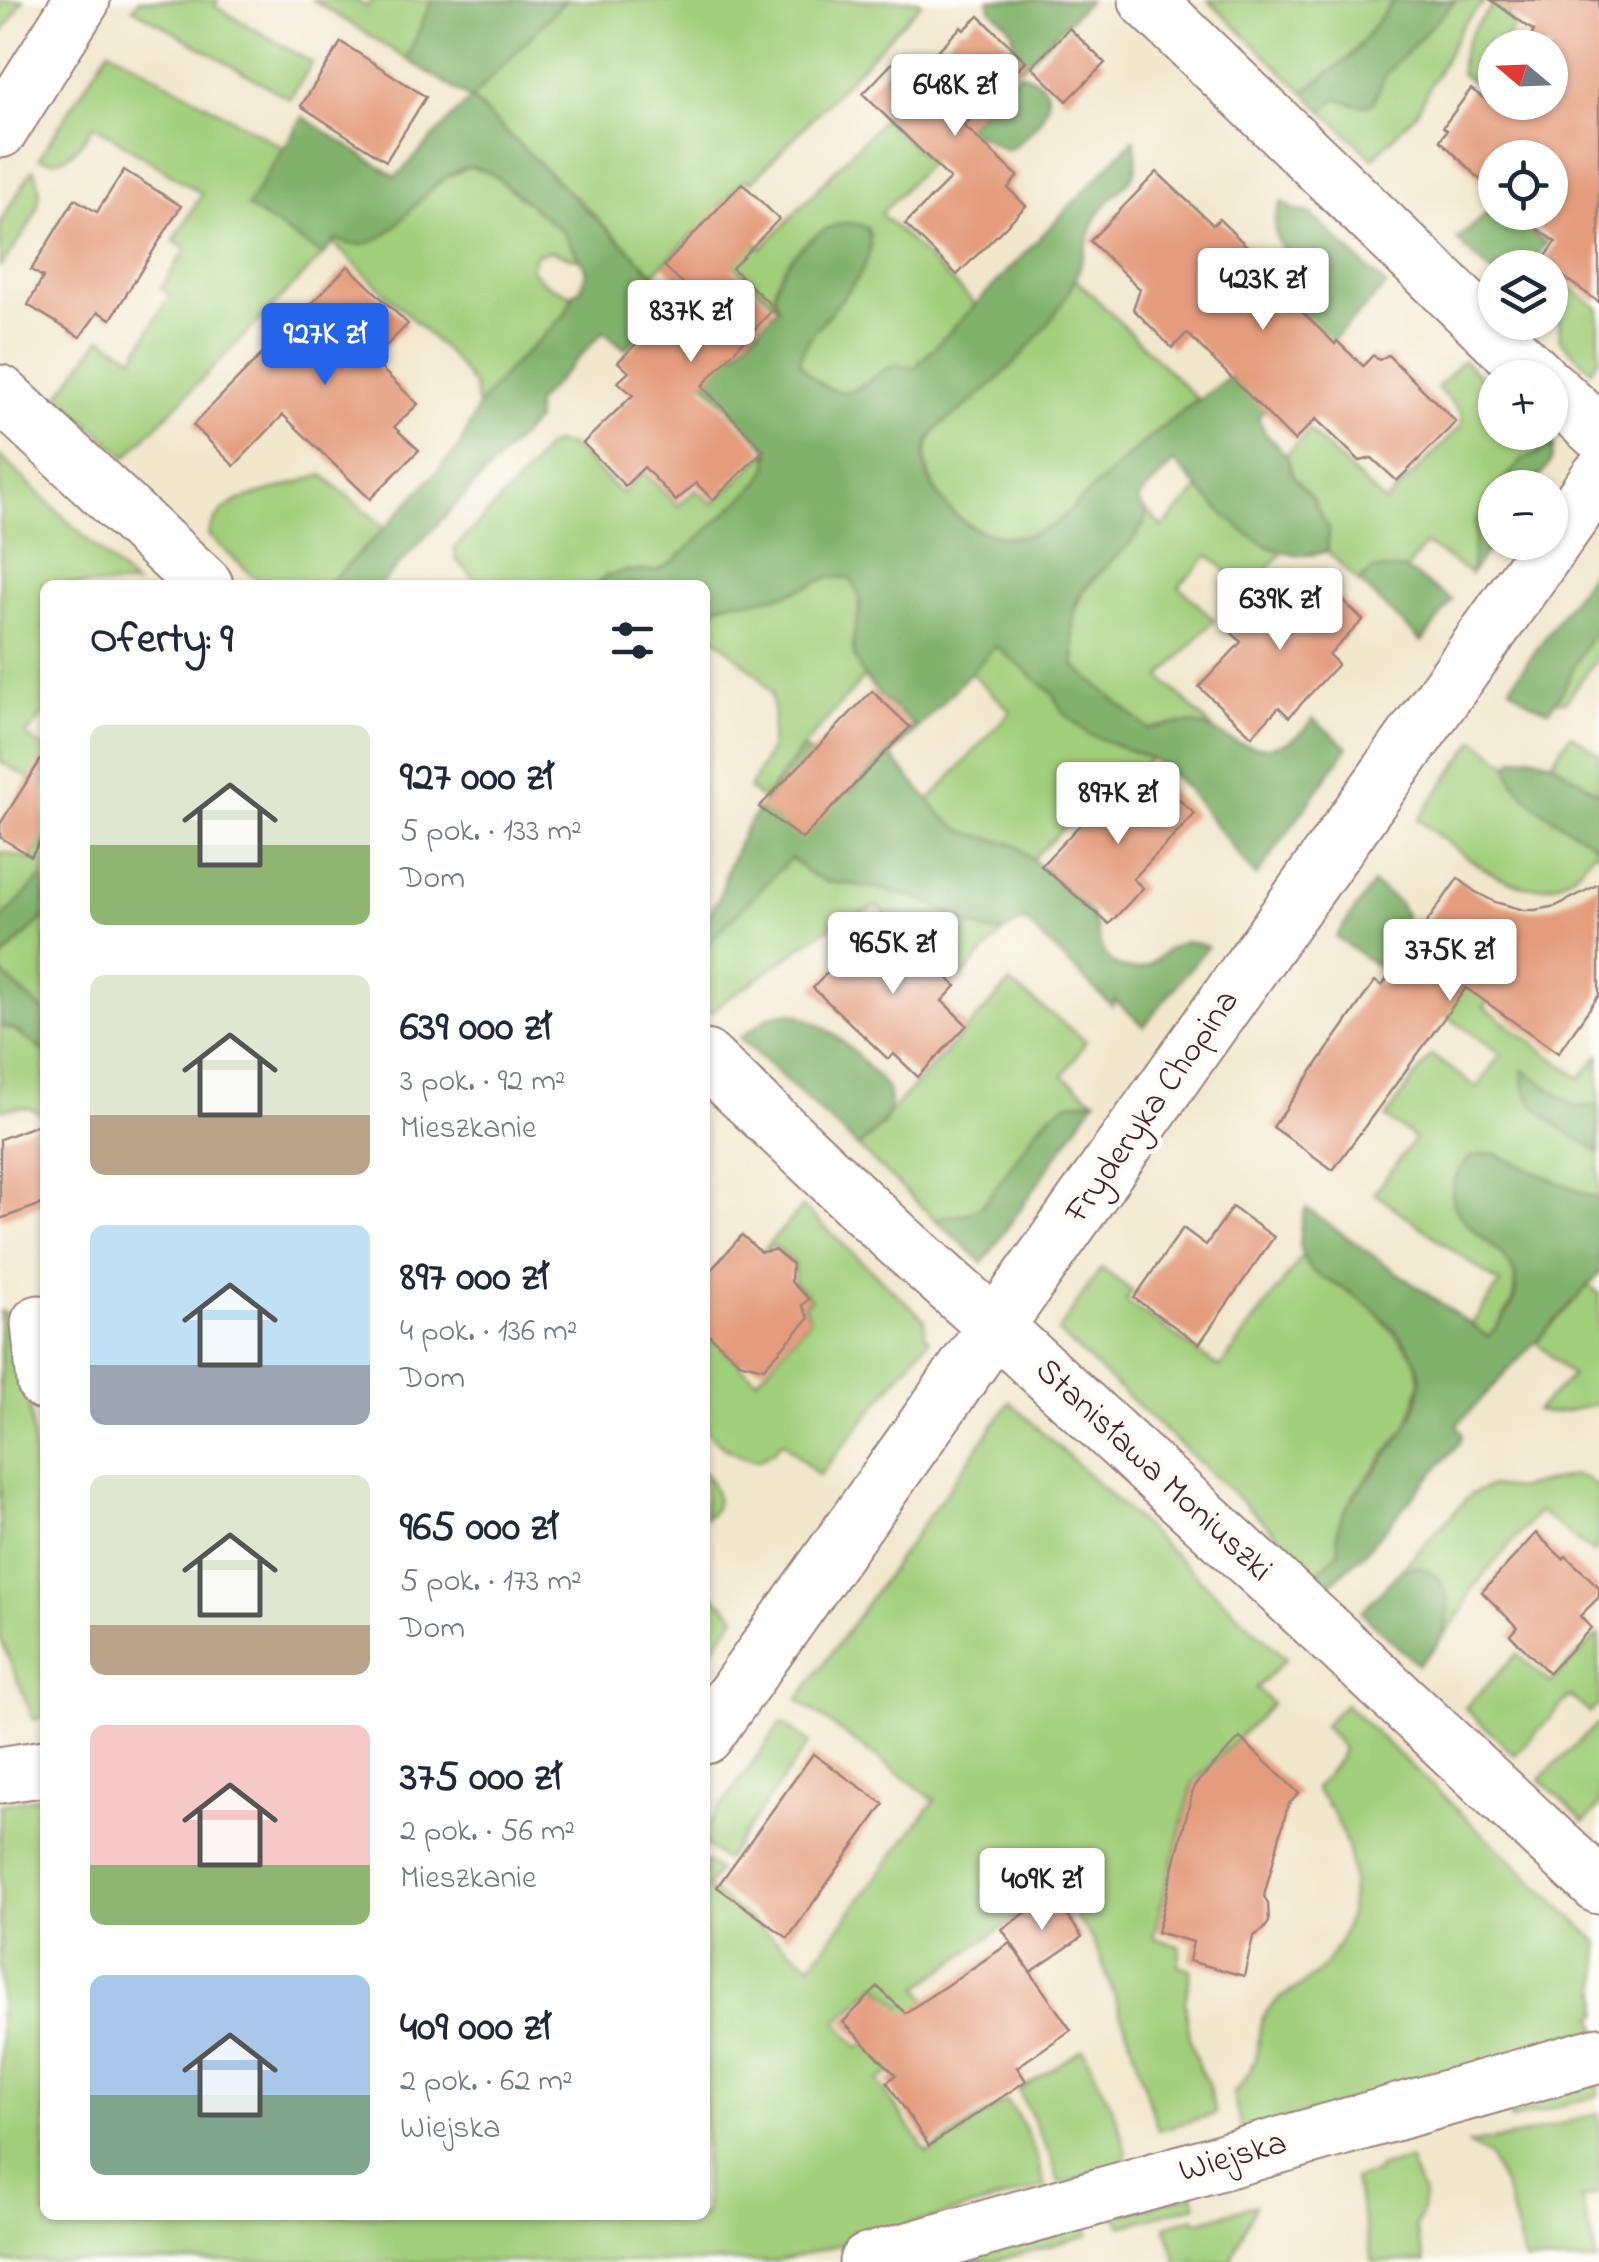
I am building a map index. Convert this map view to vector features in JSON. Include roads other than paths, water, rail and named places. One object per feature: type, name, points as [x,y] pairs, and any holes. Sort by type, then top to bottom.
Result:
[{"type":"street","points":[[0,130],[82,0]]},
{"type":"street","points":[[1147,0],[1520,360]]},
{"type":"street","points":[[0,392],[201,580]]},
{"type":"street","points":[[1568,405],[1599,434]]},
{"type":"street","name":"Fryderyka Chopina","points":[[710,1729],[1599,477]]},
{"type":"street","name":"Stanisława Moniuszki","points":[[710,1063],[1599,1886]]},
{"type":"street","points":[[39,1323],[40,1333]]},
{"type":"street","points":[[0,1775],[40,1769]]},
{"type":"street","name":"Wiejska","points":[[867,2262],[1599,2055]]}]
